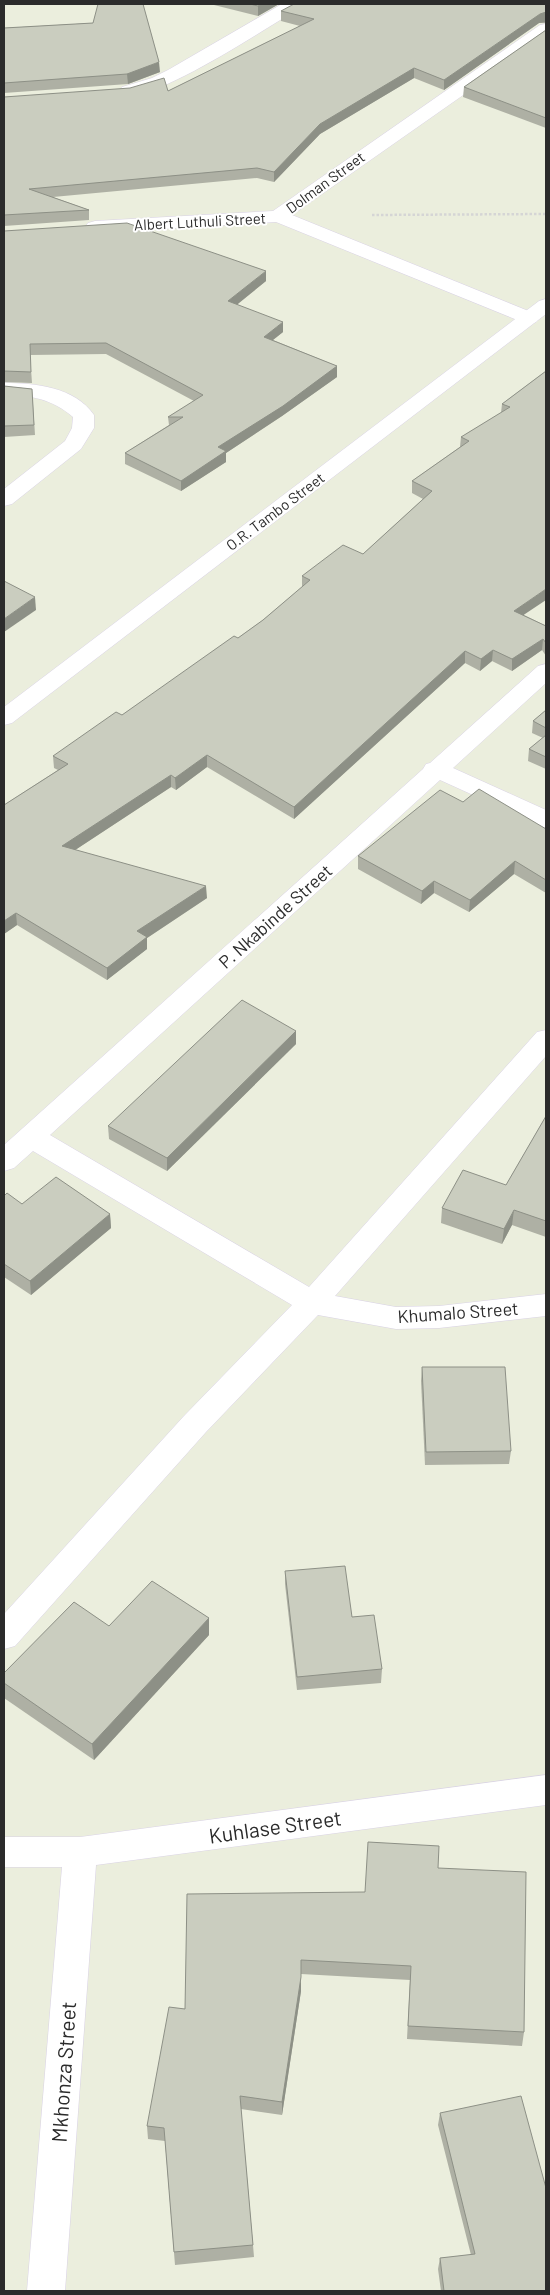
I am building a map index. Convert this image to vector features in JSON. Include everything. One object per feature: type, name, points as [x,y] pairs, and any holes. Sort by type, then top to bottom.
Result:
[{"type":"street","points":[[114,92],[142,88],[174,74],[294,4]]},
{"type":"street","name":"Dolman Street","points":[[278,216],[346,166],[546,29]]},
{"type":"street","name":"Dolman Street","points":[[278,216],[538,311]]},
{"type":"street","name":"Albert Luthuli Street","points":[[72,228],[278,216]]},
{"type":"street","name":"O.R. Tambo Street","points":[[4,718],[538,311]]},
{"type":"street","points":[[4,389],[26,388],[49,393],[73,404],[84,415],[83,428],[74,445],[4,499]]},
{"type":"street","name":"P. Nkabinde Street","points":[[4,1161],[546,671]]},
{"type":"street","points":[[436,769],[546,820]]},
{"type":"street","points":[[4,1636],[195,1424],[312,1303],[546,1039]]},
{"type":"street","points":[[32,1137],[312,1303]]},
{"type":"street","name":"Khumalo Street","points":[[312,1303],[396,1318],[439,1317],[546,1305]]},
{"type":"street","name":"Kuhlase Street","points":[[4,1852],[80,1852],[546,1790]]},
{"type":"street","name":"Mkhonza Street","points":[[46,2291],[80,1852]]},
{"type":"path","points":[[367,216],[546,214]]},
{"type":"building","points":[[98,4],[143,4],[159,62],[127,74],[4,83],[4,28],[93,23]]},
{"type":"building","points":[[294,4],[546,4],[546,12],[540,14],[444,80],[414,68],[320,124],[274,172],[257,168],[29,189],[89,210],[4,215],[4,97],[130,88],[164,78],[168,91],[314,19],[281,11]]},
{"type":"building","points":[[546,30],[546,118],[464,87]]},
{"type":"building","points":[[127,223],[266,271],[228,301],[283,322],[264,337],[337,366],[283,406],[218,447],[226,451],[181,481],[125,453],[183,417],[168,417],[203,395],[106,343],[30,344],[31,372],[4,371],[4,231]]},
{"type":"building","points":[[546,371],[546,589],[514,611],[546,626],[546,643],[543,639],[512,659],[493,650],[481,659],[465,651],[294,807],[207,755],[175,778],[171,775],[62,846],[206,886],[137,931],[147,937],[107,968],[16,913],[4,921],[4,805],[68,764],[53,756],[116,712],[122,715],[234,636],[238,638],[263,620],[310,580],[302,576],[343,545],[363,554],[432,491],[412,481],[469,441],[461,437],[510,407],[502,404]]},
{"type":"building","points":[[4,386],[32,389],[34,425],[4,426]]},
{"type":"building","points":[[4,581],[35,597],[4,619]]},
{"type":"building","points":[[546,710],[546,728],[533,721]]},
{"type":"building","points":[[546,735],[546,757],[529,749]]},
{"type":"building","points":[[479,789],[546,829],[546,880],[515,861],[470,900],[434,881],[422,891],[358,856],[440,790],[463,802]]},
{"type":"building","points":[[242,1000],[296,1031],[167,1158],[108,1126]]},
{"type":"building","points":[[546,1116],[546,1221],[514,1210],[504,1229],[442,1208],[463,1170],[506,1185]]},
{"type":"building","points":[[56,1177],[110,1214],[30,1281],[4,1264],[4,1196],[7,1193],[22,1204]]},
{"type":"building","points":[[422,1367],[505,1367],[511,1451],[426,1452]]},
{"type":"building","points":[[345,1566],[352,1617],[374,1615],[382,1669],[297,1677],[285,1571]]},
{"type":"building","points":[[152,1581],[209,1618],[92,1744],[4,1683],[4,1673],[74,1602],[109,1626]]},
{"type":"building","points":[[368,1842],[439,1846],[438,1868],[526,1872],[524,2032],[408,2026],[411,1966],[301,1960],[301,1977],[282,2102],[240,2096],[253,2245],[174,2252],[164,2128],[147,2126],[169,2007],[185,2009],[187,1894],[365,1892]]},
{"type":"building","points":[[521,2096],[546,2188],[546,2291],[444,2291],[440,2258],[475,2254],[440,2113]]}]
